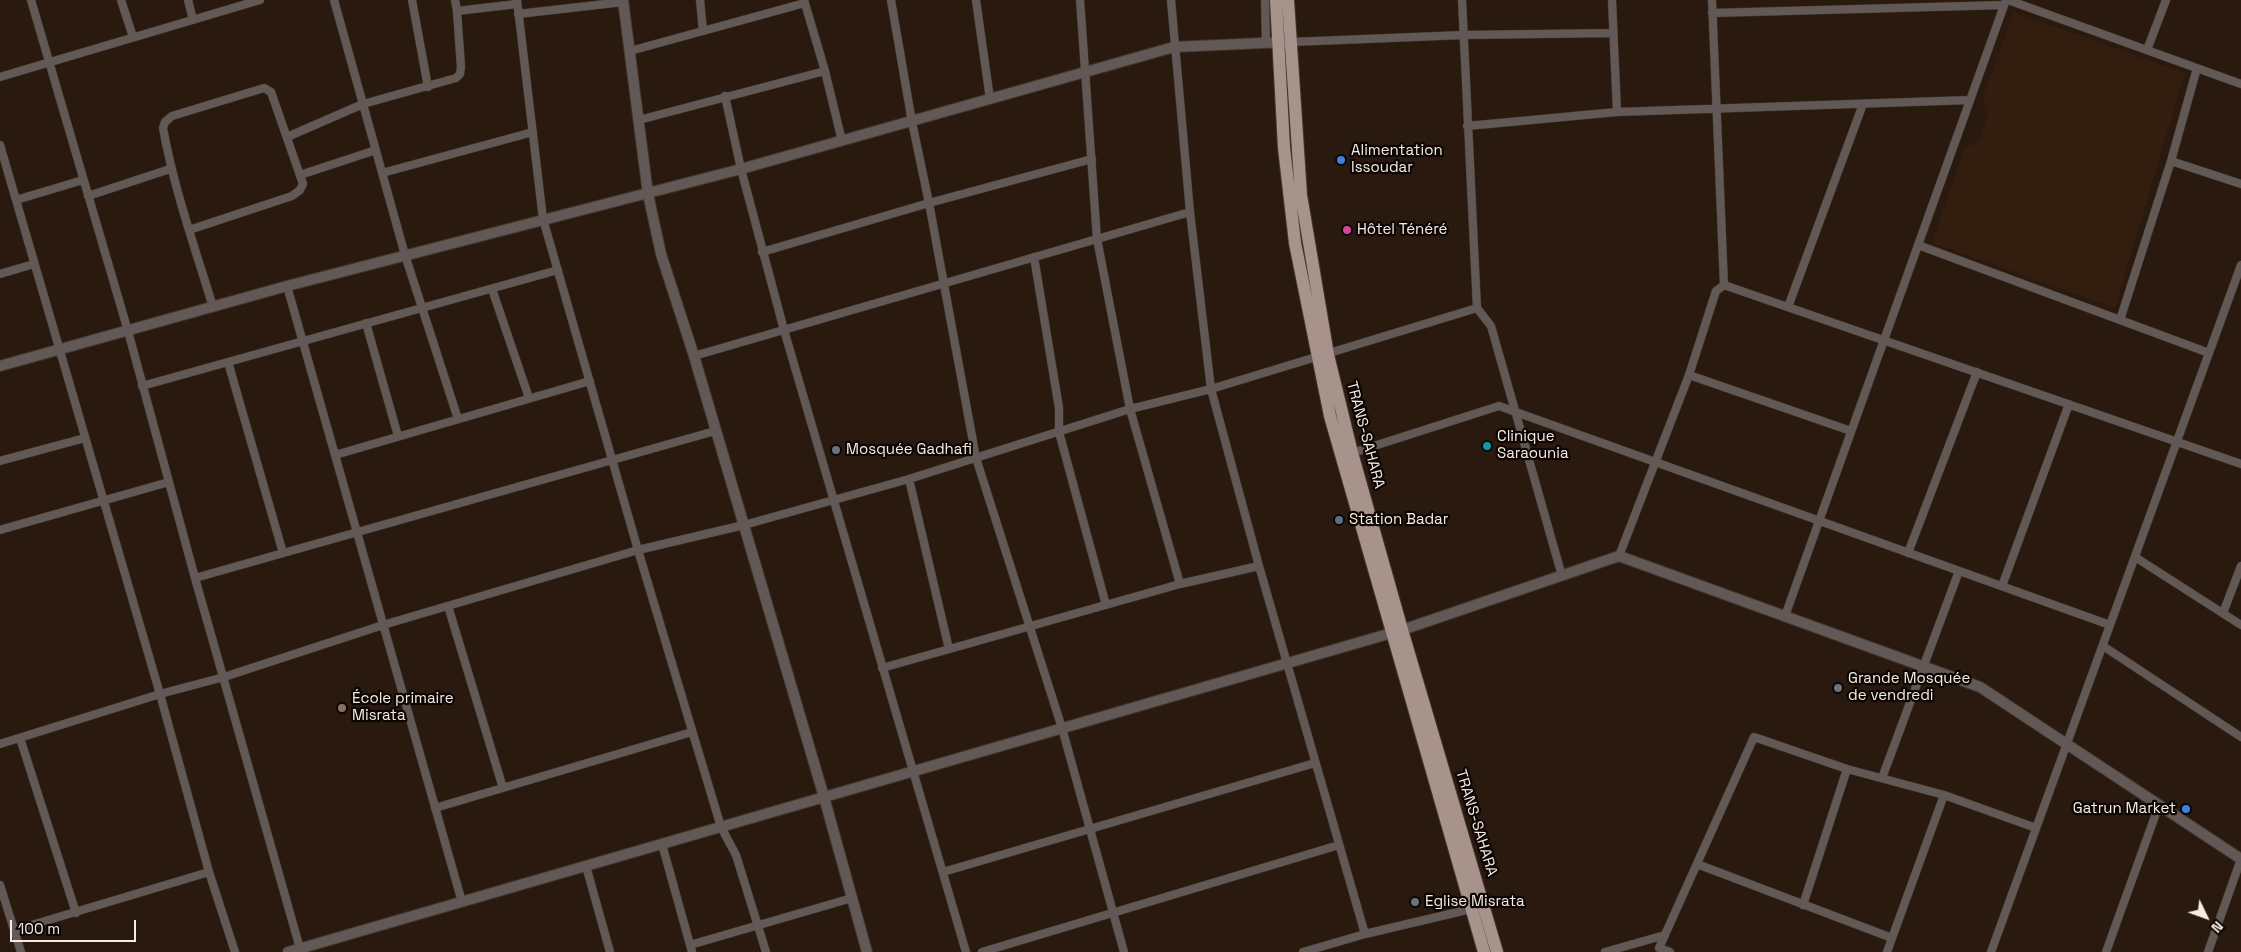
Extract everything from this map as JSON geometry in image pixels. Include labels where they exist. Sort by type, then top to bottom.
[{"type":"main road","name":"TRANS-SAHARA","points":[[1276,0],[1272,42],[1295,243],[1323,356],[1352,453],[1354,479]]},
{"type":"main road","name":"TRANS-SAHARA","points":[[1288,0],[1301,195],[1330,416],[1354,479],[1464,860],[1497,952]]},
{"type":"main road","name":"TRANS-SAHARA","points":[[1464,860],[1471,908],[1484,952]]},
{"type":"street","points":[[31,0],[128,331],[195,578],[300,950]]},
{"type":"street","points":[[121,0],[133,38]]},
{"type":"street","points":[[188,0],[193,20]]},
{"type":"street","points":[[0,77],[257,0]]},
{"type":"street","points":[[334,0],[405,255],[458,419]]},
{"type":"street","points":[[412,0],[428,87]]},
{"type":"street","points":[[287,137],[363,104],[456,78],[460,74],[462,67],[455,0]]},
{"type":"street","points":[[700,0],[703,31]]},
{"type":"street","points":[[891,0],[912,122],[929,203],[976,458],[1062,728],[1124,952]]},
{"type":"street","points":[[976,0],[990,99]]},
{"type":"street","points":[[1080,0],[1098,239],[1130,409],[1180,584]]},
{"type":"street","points":[[1171,0],[1190,212],[1211,389],[1258,566],[1365,934]]},
{"type":"street","points":[[1265,0],[1272,42]]},
{"type":"street","points":[[1462,0],[1476,308],[1491,326],[1562,576]]},
{"type":"street","points":[[1612,0],[1617,112]]},
{"type":"street","points":[[1712,0],[1724,285]]},
{"type":"street","points":[[1817,0],[1817,10]]},
{"type":"street","points":[[2148,50],[2166,0]]},
{"type":"street","points":[[518,14],[623,1],[648,194],[661,254],[694,356],[744,525],[824,797],[867,952]]},
{"type":"street","points":[[457,11],[517,2],[543,219],[692,732],[721,827],[736,855],[766,952]]},
{"type":"street","points":[[630,51],[804,2],[825,71],[842,141]]},
{"type":"street","points":[[1712,13],[1817,10],[1910,4],[2006,2],[2241,84]]},
{"type":"street","points":[[1785,616],[2006,2]]},
{"type":"street","points":[[0,366],[286,286],[741,169],[1174,47],[1464,35],[1613,33]]},
{"type":"street","points":[[2120,320],[2171,161],[2197,68]]},
{"type":"street","points":[[639,120],[825,71]]},
{"type":"street","points":[[189,230],[292,196],[300,190],[303,184],[274,99],[271,92],[264,88],[172,116],[165,122],[163,128],[170,169],[189,230],[213,307]]},
{"type":"street","points":[[725,96],[762,252],[966,952]]},
{"type":"street","points":[[1467,126],[1617,112],[1970,100]]},
{"type":"street","points":[[1788,307],[1863,104]]},
{"type":"street","points":[[382,173],[533,132]]},
{"type":"street","points":[[0,145],[2,163],[16,200],[160,694],[209,872],[235,952]]},
{"type":"street","points":[[300,175],[376,150]]},
{"type":"street","points":[[762,252],[929,203],[1092,159]]},
{"type":"street","points":[[2171,161],[2241,184]]},
{"type":"street","points":[[88,196],[170,169]]},
{"type":"street","points":[[16,200],[83,180]]},
{"type":"street","points":[[694,356],[1190,212]]},
{"type":"street","points":[[1918,245],[2209,353]]},
{"type":"street","points":[[1034,257],[1059,408],[1059,432],[1106,605]]},
{"type":"street","points":[[0,274],[34,264]]},
{"type":"street","points":[[1991,952],[2209,353],[2238,283],[2241,265]]},
{"type":"street","points":[[142,386],[558,270]]},
{"type":"street","points":[[1724,285],[2241,464]]},
{"type":"street","points":[[1619,556],[1688,376],[1716,291],[1724,285]]},
{"type":"street","points":[[286,286],[462,902]]},
{"type":"street","points":[[492,289],[529,398]]},
{"type":"street","points":[[0,744],[160,694],[224,677],[383,625],[638,550],[744,525],[909,479],[1130,409],[1211,389],[1476,308]]},
{"type":"street","points":[[366,324],[398,436]]},
{"type":"street","points":[[228,362],[283,553]]},
{"type":"street","points":[[1908,553],[1977,372]]},
{"type":"street","points":[[1688,376],[1851,431]]},
{"type":"street","points":[[335,455],[590,381]]},
{"type":"street","points":[[2002,586],[2069,404]]},
{"type":"street","points":[[1352,453],[1498,406],[2110,625]]},
{"type":"street","points":[[195,578],[715,431]]},
{"type":"street","points":[[0,461],[85,438]]},
{"type":"street","points":[[909,479],[949,649]]},
{"type":"street","points":[[0,530],[169,482]]},
{"type":"street","points":[[288,952],[1397,631],[1619,556],[1980,687],[2241,859],[2208,952]]},
{"type":"street","points":[[2135,558],[2241,625]]},
{"type":"street","points":[[882,668],[1180,584],[1258,566]]},
{"type":"street","points":[[2223,613],[2241,566]]},
{"type":"street","points":[[1882,778],[1959,571]]},
{"type":"street","points":[[448,606],[502,788]]},
{"type":"street","points":[[2103,646],[2241,737]]},
{"type":"street","points":[[435,808],[692,732]]},
{"type":"street","points":[[1670,952],[1659,948],[1754,737],[1847,770],[1944,795],[2036,828]]},
{"type":"street","points":[[20,738],[76,913]]},
{"type":"street","points":[[943,872],[1316,763]]},
{"type":"street","points":[[1803,905],[1847,770]]},
{"type":"street","points":[[1887,952],[1944,795]]},
{"type":"street","points":[[2106,952],[2159,805]]},
{"type":"street","points":[[662,844],[691,948],[758,925],[852,898]]},
{"type":"street","points":[[982,952],[1339,845]]},
{"type":"street","points":[[1697,864],[1892,938]]},
{"type":"street","points":[[586,866],[610,952]]},
{"type":"street","points":[[15,930],[209,872]]},
{"type":"street","points":[[0,885],[22,952]]},
{"type":"street","points":[[1303,952],[1365,934],[1471,908]]},
{"type":"street","points":[[1605,952],[1665,935]]},
{"type":"shaded area","points":[[2014,12],[2185,73],[2115,308],[1932,243],[1964,148],[1978,142],[1989,112],[1982,99]]},
{"type":"place","name":"Alimentation Issoudar","points":[[1341,160]]},
{"type":"place","name":"Hôtel Ténéré","points":[[1347,230]]},
{"type":"place","name":"Clinique Saraounia","points":[[1487,446]]},
{"type":"place","name":"Mosquée Gadhafi","points":[[836,450]]},
{"type":"place","name":"Station Badar","points":[[1339,520]]},
{"type":"place","name":"Grande Mosquée de vendredi","points":[[1838,688]]},
{"type":"place","name":"École primaire Misrata","points":[[342,708]]},
{"type":"place","name":"Gatrun Market","points":[[2186,809]]},
{"type":"place","name":"Eglise Misrata","points":[[1415,902]]}]
